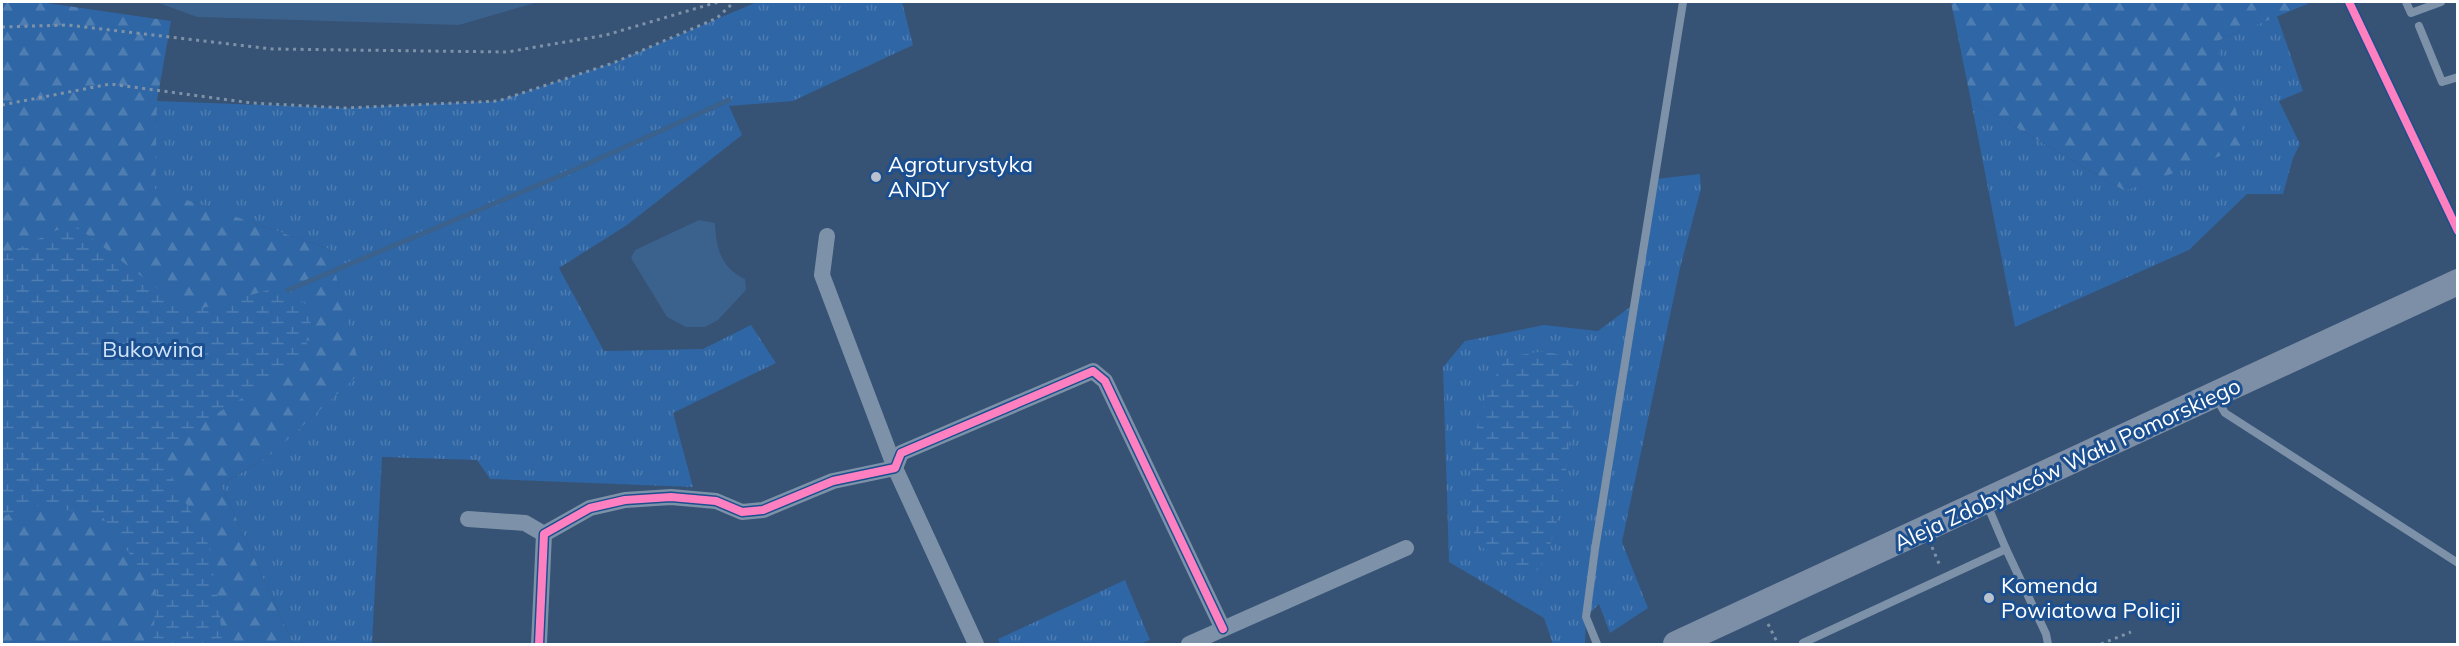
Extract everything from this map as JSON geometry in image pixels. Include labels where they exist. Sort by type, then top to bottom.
[{"type":"main road","name":"Aleja Zdobywców Wału Pomorskiego","points":[[1676,645],[2457,282]]},
{"type":"street","points":[[827,237],[822,275],[895,468],[976,645]]},
{"type":"street","points":[[895,468],[901,453],[1093,371],[1106,381],[1223,629]]},
{"type":"street","points":[[544,534],[590,508],[625,500],[670,497],[716,501],[742,512],[763,510],[784,499],[833,481],[895,468]]},
{"type":"street","points":[[468,519],[525,523],[544,534]]},
{"type":"street","points":[[539,645],[544,534]]},
{"type":"street","points":[[1189,645],[1406,548]]},
{"type":"lane","points":[[1597,645],[1586,617],[1595,549],[1683,2]]},
{"type":"lane","points":[[2406,2],[2411,13],[2441,2]]},
{"type":"lane","points":[[2419,26],[2442,82],[2457,77]]},
{"type":"lane","points":[[2215,395],[2225,413],[2457,563]]},
{"type":"lane","points":[[1986,502],[2046,634],[2048,645]]},
{"type":"lane","points":[[1803,643],[2006,549]]},
{"type":"path","points":[[2,27],[68,25],[272,50],[507,52],[606,34],[718,2]]},
{"type":"path","points":[[2,105],[110,84],[252,103],[345,108],[498,101],[624,59],[717,18],[734,2]]},
{"type":"path","points":[[1766,619],[1778,645]]},
{"type":"path","points":[[2101,645],[2130,632]]},
{"type":"green space","name":"Bukowina","points":[[40,2],[171,21],[157,101],[155,189],[329,249],[361,372],[273,453],[221,485],[293,644],[2,644],[2,3]]},
{"type":"green space","points":[[757,2],[902,2],[913,45],[793,101],[729,106],[742,135],[627,225],[559,268],[604,351],[703,349],[751,325],[776,363],[673,413],[693,487],[490,479],[477,460],[382,457],[372,644],[293,644],[221,485],[273,453],[360,372],[329,249],[154,189],[157,101],[345,108],[498,101],[613,63]]},
{"type":"green space","points":[[1951,2],[2312,2],[2215,42],[2247,146],[2125,191],[1971,101]]},
{"type":"green space","points":[[2277,16],[2303,91],[2279,101],[2300,144],[2293,158],[2283,194],[2247,194],[2189,250],[2015,327],[1971,101],[2125,191],[2215,42]]},
{"type":"green space","points":[[1700,174],[1701,189],[1680,268],[1622,542],[1648,608],[1610,633],[1599,604],[1586,617],[1585,643],[1553,644],[1544,618],[1449,562],[1443,367],[1465,341],[1544,325],[1598,331],[1634,304],[1655,179]]},
{"type":"green space","points":[[72,223],[188,312],[283,286],[313,310],[303,362],[209,418],[163,460],[209,546],[220,614],[222,644],[153,644],[156,590],[101,515],[30,505],[2,517],[2,256]]},
{"type":"green space","points":[[1545,351],[1563,356],[1573,365],[1576,382],[1559,511],[1545,558],[1535,573],[1503,560],[1475,542],[1470,489],[1471,465],[1476,433],[1485,401],[1506,357]]},
{"type":"green space","points":[[1125,580],[1150,640],[1140,644],[1000,644],[998,639]]},
{"type":"shaded area","points":[[156,2],[538,2],[459,25],[197,17]]},
{"type":"shaded area","points":[[699,220],[715,223],[721,256],[730,269],[745,279],[746,290],[718,320],[705,327],[686,327],[667,317],[631,258],[635,250]]},
{"type":"waterway","points":[[288,290],[574,170],[729,100]]},
{"type":"cycle path","points":[[2349,2],[2458,231]]},
{"type":"cycle path","points":[[539,644],[544,534],[590,508],[625,500],[671,497],[716,501],[742,512],[763,510],[833,481],[895,468],[901,453],[1093,371],[1105,381],[1223,629]]},
{"type":"place","name":"Agroturystyka ANDY","points":[[876,177]]},
{"type":"place","name":"Komenda Powiatowa Policji","points":[[1989,598]]}]
